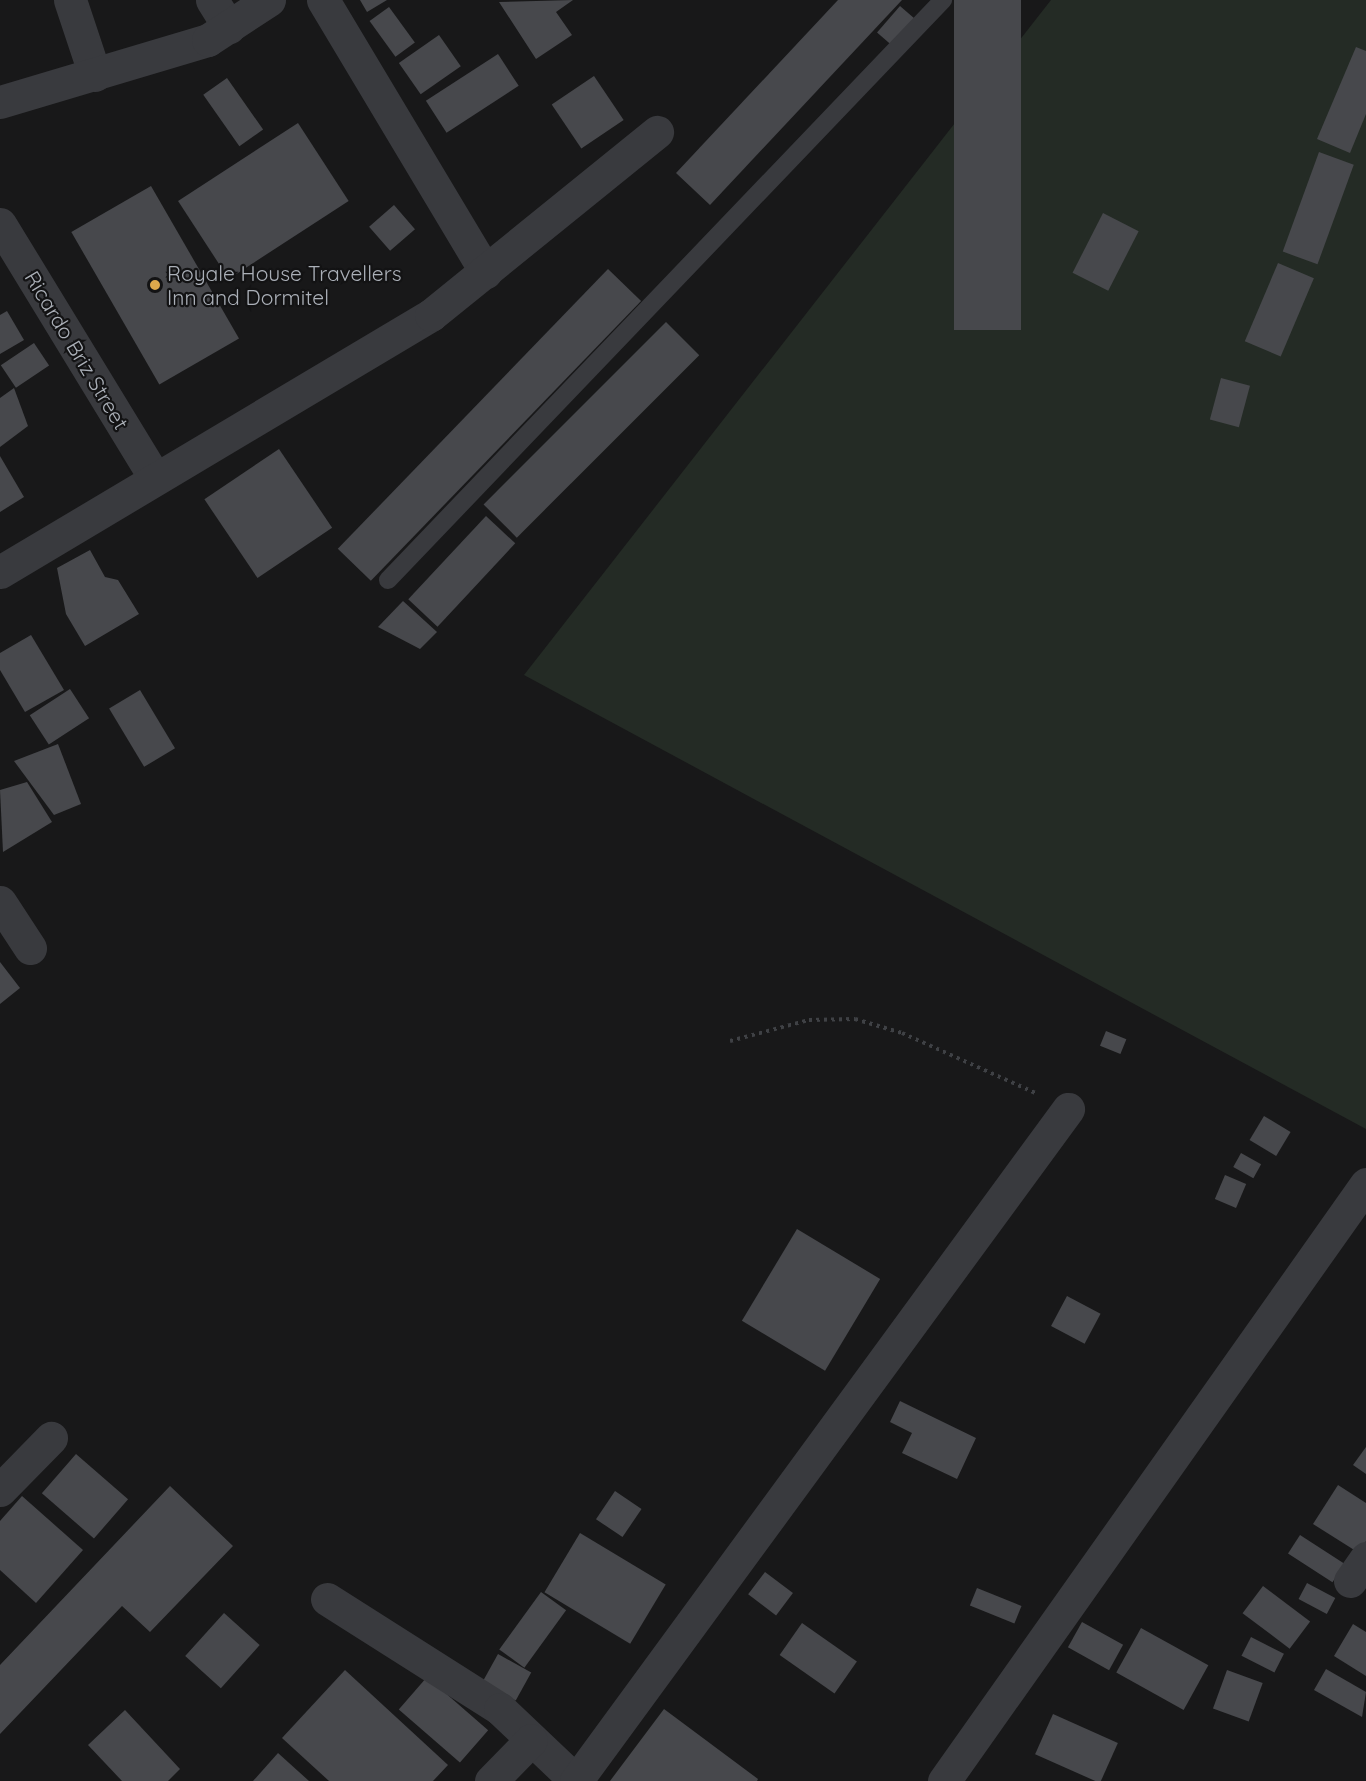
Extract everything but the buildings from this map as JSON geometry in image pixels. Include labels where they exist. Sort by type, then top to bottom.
[{"type":"street","points":[[70,0],[95,75]]},
{"type":"street","points":[[212,0],[229,27]]},
{"type":"street","points":[[0,102],[208,40],[269,0]]},
{"type":"street","points":[[323,0],[486,272]]},
{"type":"street","points":[[0,572],[154,476],[431,315],[657,132]]},
{"type":"street","name":"Ricardo Briz Street","points":[[0,224],[154,476]]},
{"type":"street","points":[[0,902],[30,948]]},
{"type":"street","points":[[327,1599],[500,1709],[576,1781],[1068,1109]]},
{"type":"street","points":[[944,1781],[1366,1184]]},
{"type":"street","points":[[0,1490],[51,1438]]},
{"type":"street","points":[[491,1781],[531,1740]]},
{"type":"lane","points":[[388,580],[943,0]]},
{"type":"path","points":[[730,1041],[808,1020],[855,1019],[921,1041],[1068,1109]]},
{"type":"shaded area","points":[[1051,0],[1366,0],[1366,1129],[524,675]]},
{"type":"place","name":"Royale House Travellers Inn and Dormitel","points":[[155,285]]}]
